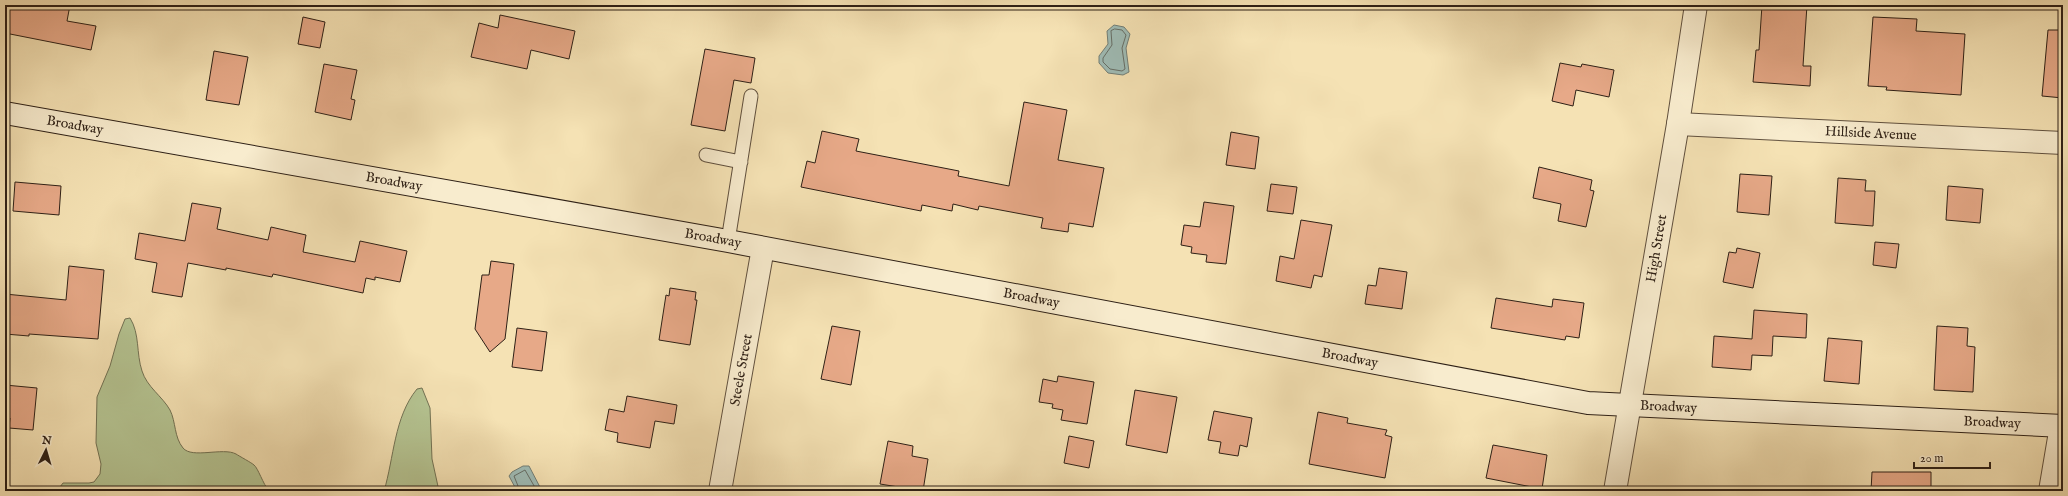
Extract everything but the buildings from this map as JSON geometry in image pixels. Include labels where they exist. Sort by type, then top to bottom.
[{"type":"main road","name":"High Street","points":[[1615,491],[1678,124],[1696,5]]},
{"type":"main road","name":"Broadway","points":[[5,113],[728,241],[1588,403],[2062,426]]},
{"type":"main road","name":"Hillside Avenue","points":[[1678,124],[2063,143]]},
{"type":"main road","name":"Steele Street","points":[[720,491],[763,248]]},
{"type":"main road","points":[[2050,491],[2062,426]]},
{"type":"lane","points":[[728,241],[751,96]]},
{"type":"lane","points":[[706,155],[741,162]]},
{"type":"green space","points":[[130,318],[137,337],[140,364],[144,377],[170,410],[178,439],[183,448],[193,453],[230,452],[236,454],[256,467],[269,491],[60,491],[60,487],[63,483],[94,482],[100,474],[101,464],[96,443],[97,397],[110,366],[125,319]]},
{"type":"green space","points":[[422,388],[430,408],[432,459],[439,491],[384,491],[399,425],[409,400],[417,389]]},
{"type":"water","points":[[1114,25],[1124,27],[1130,34],[1126,48],[1129,72],[1123,75],[1108,73],[1099,63],[1099,56],[1108,44],[1107,31]]},
{"type":"water","points":[[523,466],[529,466],[542,491],[517,491],[509,476],[512,472]]}]
